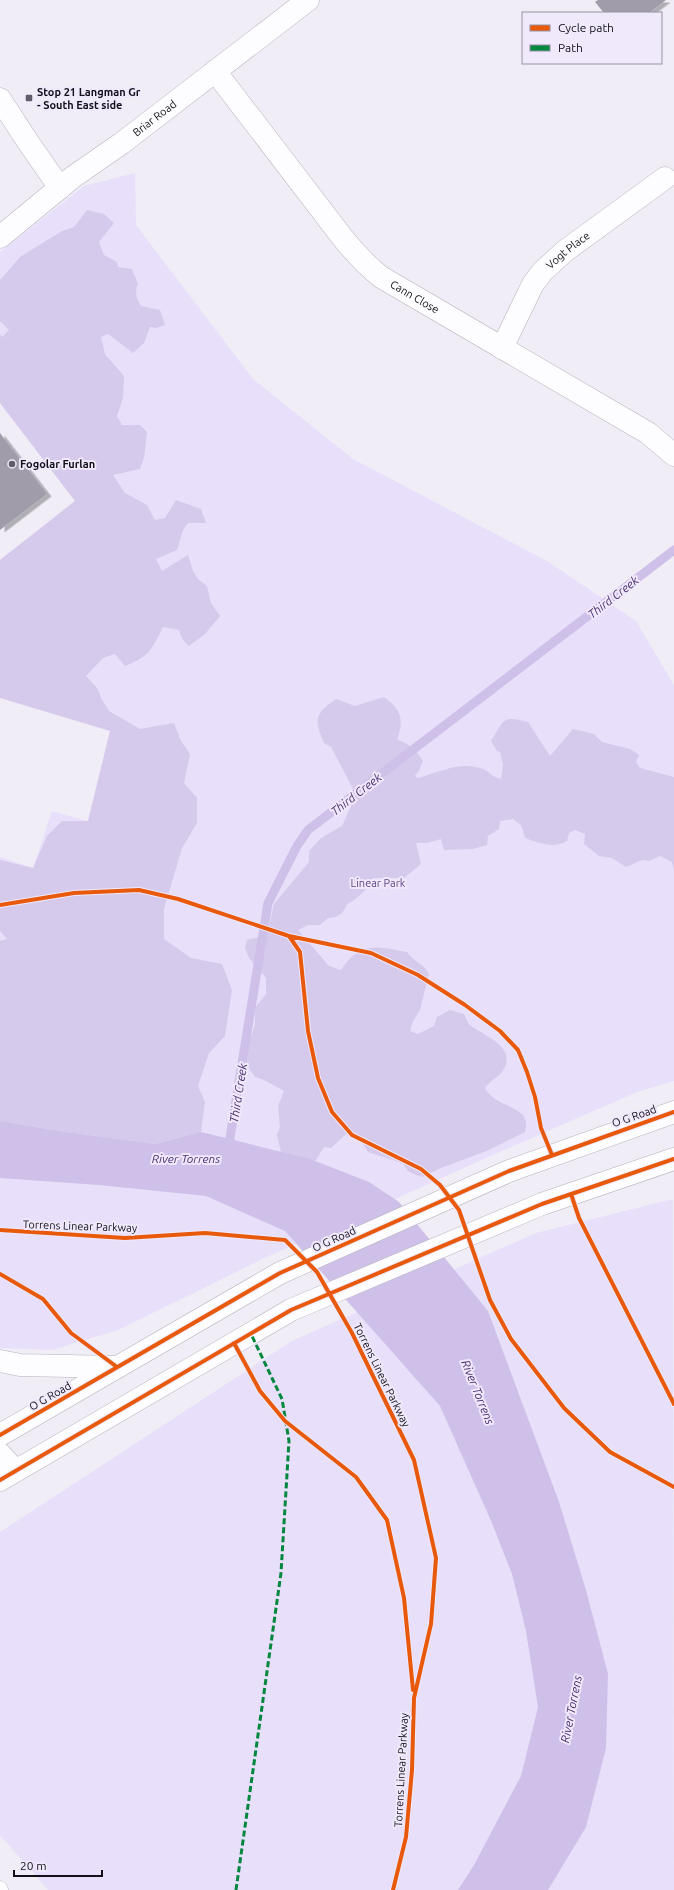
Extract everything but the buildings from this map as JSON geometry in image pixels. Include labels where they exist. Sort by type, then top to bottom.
[{"type":"main road","name":"Briar Road","points":[[0,237],[60,188],[308,0]]},
{"type":"main road","name":"Cann Close","points":[[215,71],[358,257],[381,277],[648,433],[674,454]]},
{"type":"main road","points":[[0,99],[60,188]]},
{"type":"main road","name":"Vogt Place","points":[[502,348],[533,284],[543,272],[565,251],[664,178]]},
{"type":"main road","name":"O G Road","points":[[0,1435],[280,1273],[509,1171],[674,1112]]},
{"type":"main road","points":[[0,1454],[8,1476],[291,1310],[527,1210],[674,1159]]},
{"type":"main road","points":[[0,1361],[20,1365],[117,1367]]},
{"type":"green space","name":"Linear Park","points":[[135,173],[136,225],[253,379],[353,459],[547,561],[636,621],[674,685],[674,1081],[637,1092],[486,1158],[269,1256],[118,1330],[52,1350],[0,1348],[0,857],[33,868],[52,811],[88,821],[110,731],[0,560],[75,501],[0,403],[0,252],[84,186]]},
{"type":"green space","points":[[673,1199],[674,1890],[48,1890],[0,1835],[0,1532],[292,1341],[536,1233]]},
{"type":"shaded area","points":[[87,210],[104,214],[114,223],[99,242],[104,255],[117,262],[118,267],[132,269],[138,284],[136,292],[141,306],[160,310],[165,325],[156,328],[150,327],[144,343],[133,353],[108,334],[101,337],[105,354],[124,376],[123,398],[117,416],[122,425],[140,425],[147,432],[144,458],[140,469],[113,475],[125,493],[147,505],[155,520],[165,518],[176,500],[201,509],[206,523],[188,523],[183,530],[177,550],[156,559],[162,571],[188,555],[193,571],[198,579],[207,586],[211,603],[220,616],[205,634],[189,646],[182,639],[179,630],[163,627],[156,642],[145,656],[125,666],[115,654],[103,658],[86,676],[98,689],[101,698],[109,711],[140,729],[174,723],[181,741],[190,754],[184,783],[197,798],[197,823],[182,848],[164,909],[164,939],[191,958],[222,964],[232,990],[225,1036],[209,1053],[198,1086],[205,1102],[201,1132],[155,1144],[59,1131],[0,1121],[0,941],[7,939],[0,931],[0,860],[33,868],[47,836],[62,821],[88,821],[110,731],[0,698],[0,560],[75,501],[0,403],[0,334],[2,337],[9,330],[0,321],[0,280],[20,257],[62,231],[74,227]]},
{"type":"shaded area","points":[[384,697],[395,706],[400,716],[401,721],[397,740],[412,748],[423,761],[419,771],[415,775],[417,778],[449,768],[466,766],[483,769],[488,771],[494,777],[501,779],[503,765],[500,752],[497,751],[491,741],[502,724],[508,719],[528,722],[550,756],[573,729],[594,734],[602,742],[630,749],[639,755],[636,762],[640,768],[674,777],[674,872],[672,862],[660,856],[649,861],[642,860],[626,867],[612,858],[599,856],[584,844],[585,834],[575,830],[569,833],[567,841],[557,845],[552,845],[525,838],[521,825],[513,819],[500,821],[499,829],[488,836],[487,845],[473,849],[444,850],[441,839],[427,843],[416,843],[421,864],[404,878],[373,878],[362,893],[347,904],[340,914],[335,917],[328,918],[320,925],[308,925],[298,930],[329,966],[341,970],[355,954],[362,950],[378,947],[407,952],[429,974],[420,1010],[413,1021],[410,1031],[418,1034],[434,1026],[437,1017],[450,1010],[464,1014],[470,1025],[497,1042],[506,1054],[507,1061],[504,1069],[485,1088],[490,1095],[524,1116],[526,1123],[525,1132],[489,1150],[441,1168],[423,1177],[408,1171],[403,1164],[368,1152],[363,1144],[346,1134],[331,1148],[324,1147],[314,1163],[282,1157],[277,1135],[280,1127],[278,1106],[284,1091],[264,1080],[255,1077],[247,1065],[248,1047],[255,1024],[255,1008],[266,994],[266,978],[249,958],[245,948],[247,940],[267,935],[274,904],[309,862],[309,851],[321,838],[342,826],[351,806],[353,789],[331,747],[324,743],[319,729],[318,718],[323,709],[336,699],[355,706]]},
{"type":"water","name":"River Torrens","points":[[0,1121],[59,1131],[155,1144],[201,1132],[310,1159],[369,1182],[399,1202],[488,1311],[559,1502],[586,1590],[608,1674],[606,1748],[586,1827],[548,1890],[458,1890],[474,1865],[521,1776],[538,1707],[526,1631],[512,1574],[492,1523],[440,1406],[285,1231],[206,1196],[99,1185],[0,1178]]},
{"type":"waterway","name":"Third Creek","points":[[228,1150],[268,903],[297,846],[308,830],[674,550]]},
{"type":"marked path","points":[[236,1890],[281,1573],[289,1441],[282,1399],[251,1334]]},
{"type":"cycle path","points":[[0,905],[74,893],[139,890],[178,899],[289,936],[371,953],[418,975],[465,1005],[500,1031],[518,1050],[535,1097],[541,1128],[552,1155]]},
{"type":"cycle path","points":[[289,936],[300,952],[308,1031],[318,1078],[332,1112],[352,1135],[421,1169],[440,1185],[459,1210],[490,1300],[511,1339],[564,1408],[610,1452],[674,1487]]},
{"type":"cycle path","points":[[0,1435],[280,1273],[509,1171],[674,1112]]},
{"type":"cycle path","points":[[0,1480],[291,1310],[542,1204],[674,1159]]},
{"type":"cycle path","points":[[571,1194],[579,1218],[674,1404]]},
{"type":"cycle path","name":"Torrens Linear Parkway","points":[[0,1230],[125,1238],[205,1233],[285,1240],[317,1272],[352,1333],[414,1460],[436,1558],[431,1624],[414,1698],[412,1770],[406,1837],[393,1890]]},
{"type":"cycle path","points":[[0,1274],[43,1299],[71,1333],[117,1367]]},
{"type":"cycle path","points":[[234,1343],[260,1391],[285,1421],[356,1477],[387,1520],[404,1598],[413,1690]]},
{"type":"place","name":"Stop 21 Langman Gr - South East side","points":[[29,98]]},
{"type":"place","name":"Fogolar Furlan","points":[[12,464]]}]
